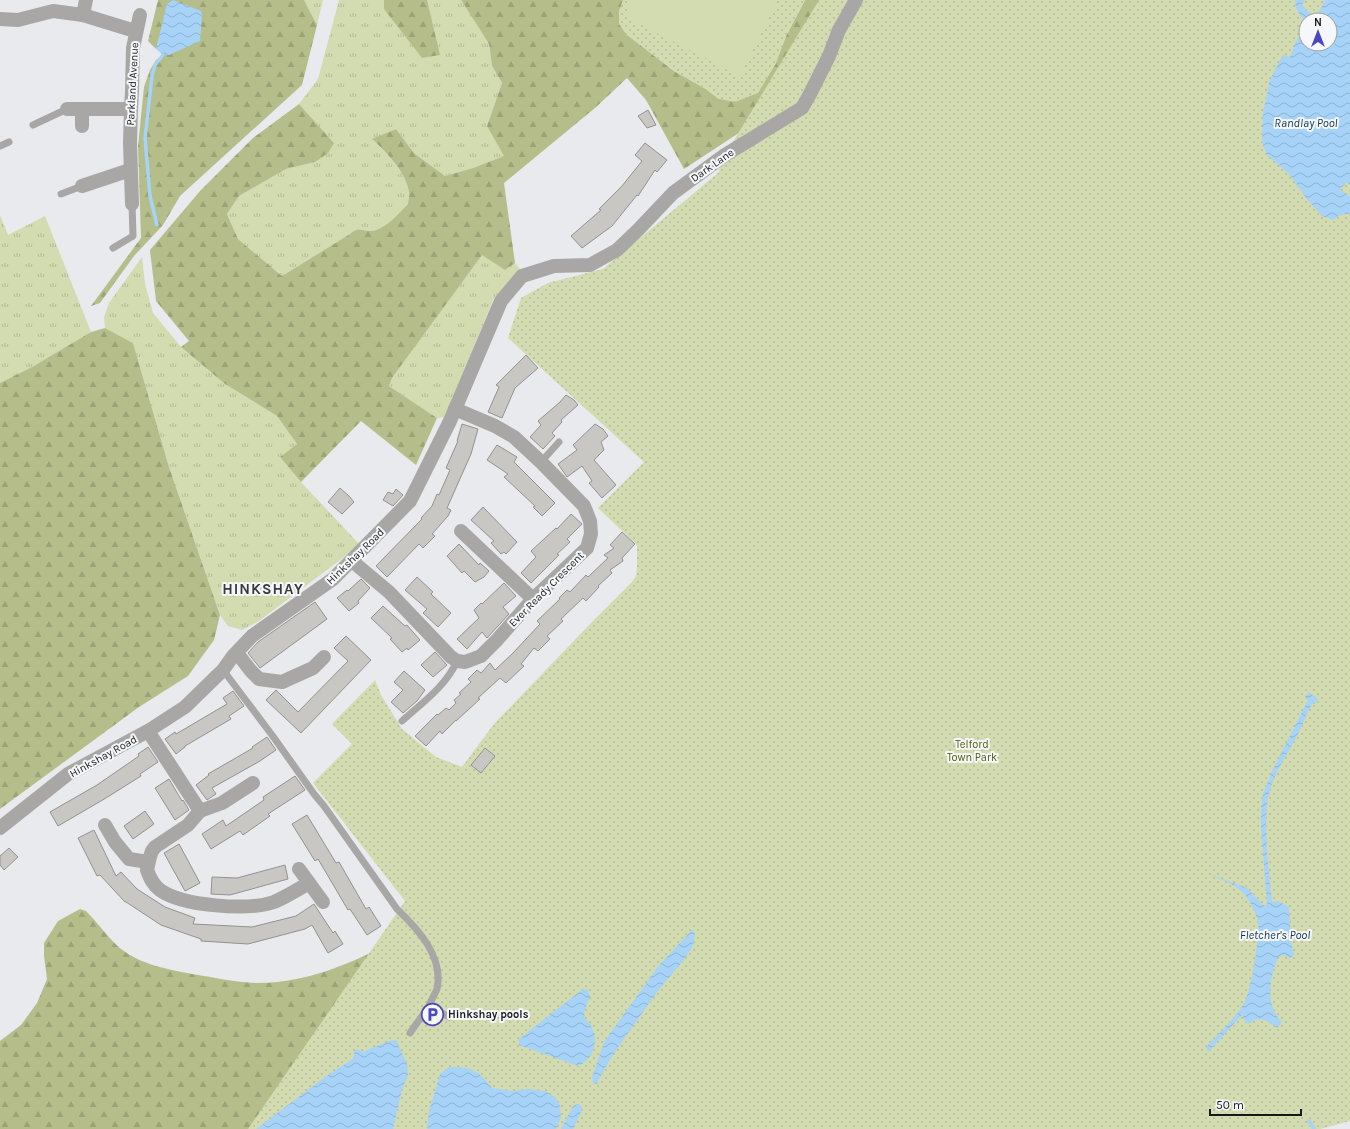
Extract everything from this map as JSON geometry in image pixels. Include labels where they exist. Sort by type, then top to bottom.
[{"type":"street","points":[[83,15],[86,0]]},
{"type":"street","name":"Dark Lane","points":[[522,276],[554,266],[590,265],[617,250],[673,193],[725,155],[802,108],[829,56],[839,30],[856,0]]},
{"type":"street","name":"Parkland Avenue","points":[[0,19],[18,20],[53,11],[83,15],[135,32],[130,109],[130,170],[132,204]]},
{"type":"street","points":[[135,32],[140,16]]},
{"type":"street","points":[[67,109],[130,109]]},
{"type":"street","points":[[82,109],[82,126]]},
{"type":"street","points":[[82,186],[130,170]]},
{"type":"street","name":"Hinkshay Road","points":[[0,828],[68,774],[148,731],[184,707],[223,670],[252,636],[333,579],[410,501],[455,409],[501,302],[522,276]]},
{"type":"street","name":"Ever Ready Crescent","points":[[455,409],[495,426],[514,437],[584,506],[590,521],[590,534],[587,548],[533,599],[481,656],[465,662],[457,661]]},
{"type":"street","points":[[461,532],[533,599]]},
{"type":"street","points":[[352,561],[389,592],[451,657],[457,661]]},
{"type":"street","points":[[237,653],[250,671],[259,679],[282,682],[313,668],[324,657]]},
{"type":"street","points":[[148,731],[200,811]]},
{"type":"street","points":[[253,783],[222,803],[200,811],[188,825],[155,847],[148,862],[147,870],[150,878],[160,891],[172,897],[194,902],[225,906],[255,906],[273,902],[289,895],[309,883]]},
{"type":"street","points":[[105,825],[115,842],[128,859],[148,862]]},
{"type":"street","points":[[299,869],[323,902]]},
{"type":"lane","points":[[33,125],[67,109]]},
{"type":"lane","points":[[0,146],[9,142]]},
{"type":"lane","points":[[61,194],[82,186]]},
{"type":"lane","points":[[113,248],[134,236],[132,204]]},
{"type":"lane","points":[[541,462],[559,442]]},
{"type":"lane","points":[[402,721],[441,686],[452,673],[457,661]]},
{"type":"lane","points":[[223,670],[324,806],[397,909],[412,923],[429,947],[438,967],[437,989],[429,1006],[410,1032]]},
{"type":"lane","points":[[429,1006],[449,1017]]},
{"type":"green space","points":[[158,0],[304,0],[317,25],[302,85],[180,196],[163,225],[134,256],[100,303],[91,306],[141,238],[138,146],[144,87],[150,70],[156,60],[163,55],[170,55],[160,35],[156,49],[148,41]]},
{"type":"green space","points":[[304,0],[323,0],[317,25]]},
{"type":"green space","points":[[339,0],[461,0],[489,44],[492,66],[502,83],[487,126],[505,156],[473,168],[445,176],[414,153],[396,129],[373,140],[395,163],[404,177],[409,193],[408,204],[385,226],[372,231],[359,229],[353,231],[282,276],[238,239],[227,214],[239,196],[286,169],[315,162],[334,143],[299,104],[318,79]]},
{"type":"green space","points":[[384,0],[427,0],[440,55],[422,58],[384,9]]},
{"type":"green space","points":[[461,0],[624,0],[626,34],[674,71],[706,89],[719,99],[775,65],[786,36],[805,0],[836,0],[757,121],[684,169],[646,100],[627,78],[595,108],[504,183],[515,263],[505,270],[482,255],[392,378],[389,386],[437,418],[416,465],[361,421],[301,482],[280,457],[297,444],[277,416],[225,384],[181,347],[189,341],[156,301],[150,250],[200,191],[253,138],[299,104],[334,143],[328,153],[315,162],[286,169],[239,196],[227,214],[238,239],[282,276],[353,231],[359,229],[372,231],[385,226],[408,204],[409,193],[404,177],[395,163],[372,139],[396,129],[414,153],[445,176],[473,168],[504,156],[487,126],[502,83],[492,66],[489,44]]},
{"type":"green space","points":[[623,0],[805,0],[786,36],[775,65],[758,93],[735,102],[719,99],[706,89],[674,71],[626,34],[619,24],[619,11]]},
{"type":"green space","points":[[632,0],[778,0],[740,76],[624,16]]},
{"type":"green space","name":"Telford Town Park","points":[[819,0],[1350,0],[1350,1121],[1320,1129],[248,1129],[405,901],[313,783],[352,744],[332,724],[375,680],[381,695],[402,729],[436,757],[462,767],[494,724],[633,581],[636,576],[637,545],[598,508],[644,462],[508,338],[521,298],[548,283],[603,269],[718,173],[725,155]]},
{"type":"green space","points":[[0,215],[8,235],[45,216],[91,332],[32,367],[0,383]]},
{"type":"green space","points":[[482,254],[505,270],[515,263],[521,270],[494,298],[446,417],[437,418],[389,386],[392,378]]},
{"type":"green space","points":[[142,257],[145,284],[153,313],[181,347],[225,384],[277,416],[297,444],[280,457],[301,482],[360,545],[259,621],[242,630],[228,626],[220,615],[169,467],[133,343],[105,328],[104,317],[109,303]]},
{"type":"green space","points":[[105,328],[133,343],[169,467],[220,615],[214,640],[188,676],[139,707],[0,809],[0,383],[32,367],[91,332]]},
{"type":"green space","points":[[80,909],[86,911],[112,941],[121,949],[146,963],[192,974],[250,983],[277,982],[315,974],[352,961],[404,936],[256,1129],[0,1129],[0,1041],[21,1025],[37,1003],[47,979],[44,943],[58,921]]},
{"type":"water","points":[[173,0],[201,11],[200,41],[169,55],[163,55],[156,49],[167,4]]},
{"type":"water","name":"Randlay Pool","points":[[1295,0],[1305,0],[1302,5],[1308,12],[1298,12]]},
{"type":"water","name":"Randlay Pool","points":[[1325,0],[1350,0],[1350,185],[1347,182],[1340,189],[1350,197],[1350,212],[1348,214],[1340,215],[1333,220],[1322,216],[1306,198],[1289,174],[1267,155],[1262,143],[1263,111],[1269,82],[1284,55],[1290,57],[1298,38],[1298,52],[1338,52],[1338,12],[1319,12]]},
{"type":"water","name":"Fletcher's Pool","points":[[1309,692],[1318,699],[1314,704],[1312,703],[1298,734],[1273,781],[1268,798],[1267,810],[1267,850],[1272,902],[1278,901],[1289,907],[1291,942],[1294,955],[1290,958],[1283,955],[1278,957],[1271,982],[1270,991],[1273,1007],[1276,1015],[1282,1022],[1277,1028],[1261,1019],[1246,1023],[1242,1015],[1208,1052],[1206,1047],[1236,1015],[1247,997],[1258,938],[1258,922],[1248,900],[1240,890],[1207,873],[1247,888],[1263,905],[1267,905],[1261,827],[1263,794],[1272,771],[1308,700],[1305,697]]},
{"type":"water","points":[[692,930],[695,933],[693,946],[683,961],[657,992],[612,1056],[597,1084],[593,1083],[592,1077],[604,1042],[659,965]]},
{"type":"water","points":[[583,989],[588,990],[590,996],[584,1013],[585,1019],[592,1028],[595,1040],[593,1051],[585,1062],[578,1066],[519,1045],[519,1039]]},
{"type":"water","points":[[396,1040],[407,1064],[408,1075],[402,1090],[393,1129],[256,1129],[325,1077],[354,1058],[354,1051],[358,1049],[362,1052],[389,1041]]},
{"type":"water","points":[[449,1067],[469,1069],[479,1073],[492,1088],[513,1091],[526,1089],[545,1091],[556,1098],[560,1106],[561,1118],[556,1129],[427,1129],[429,1111],[440,1074]]},
{"type":"water","points":[[578,1104],[582,1106],[582,1110],[573,1129],[561,1129],[573,1106]]},
{"type":"building","points":[[648,110],[656,125],[647,128],[638,116]]},
{"type":"building","points":[[645,143],[667,160],[657,172],[655,170],[638,196],[637,195],[612,226],[582,248],[571,236],[601,210],[599,209],[622,186],[642,161],[635,155]]},
{"type":"building","points":[[526,355],[538,368],[515,388],[502,418],[488,412],[499,387],[496,385]]},
{"type":"building","points":[[566,395],[574,400],[578,405],[561,420],[562,422],[552,433],[555,436],[543,449],[530,437],[541,425],[538,421]]},
{"type":"building","points":[[462,424],[478,429],[471,454],[447,508],[451,510],[448,516],[432,534],[435,536],[423,548],[419,544],[387,577],[376,566],[422,519],[421,518],[432,506],[437,494],[439,495],[450,470],[446,468],[458,441]]},
{"type":"building","points":[[595,424],[603,429],[608,436],[601,442],[604,450],[594,460],[616,485],[602,498],[589,483],[592,481],[582,466],[567,477],[558,464],[577,450],[573,445]]},
{"type":"building","points":[[497,445],[517,457],[514,462],[555,503],[542,516],[533,507],[535,506],[504,477],[508,474],[487,460]]},
{"type":"building","points":[[340,488],[354,502],[342,514],[328,502]]},
{"type":"building","points":[[396,489],[403,495],[393,506],[383,500],[388,492],[393,494]]},
{"type":"building","points":[[483,507],[517,542],[506,554],[504,552],[501,554],[491,543],[494,541],[471,520]]},
{"type":"building","points":[[571,514],[582,524],[567,539],[570,542],[557,554],[559,555],[531,583],[521,573],[536,557],[531,551],[556,528],[557,529]]},
{"type":"building","points":[[622,532],[635,544],[622,558],[623,561],[610,570],[612,573],[598,586],[599,587],[586,601],[583,598],[561,619],[563,621],[547,636],[550,639],[538,651],[534,648],[521,664],[524,666],[506,683],[500,678],[478,698],[480,699],[442,734],[440,731],[426,746],[415,736],[437,714],[438,715],[446,708],[449,710],[456,703],[454,700],[471,682],[468,679],[477,670],[481,673],[490,663],[495,670],[513,653],[540,624],[537,621],[560,599],[559,598],[567,590],[570,592],[586,575],[588,577],[608,558],[604,555],[614,548],[610,545]]},
{"type":"building","points":[[459,544],[479,565],[480,563],[489,571],[484,577],[475,582],[464,571],[462,573],[447,556]]},
{"type":"building","points":[[417,577],[433,592],[431,594],[451,613],[438,627],[423,613],[427,609],[405,590]]},
{"type":"building","points":[[361,579],[370,588],[358,601],[359,603],[349,611],[337,598],[347,590],[348,591]]},
{"type":"building","points":[[504,583],[516,596],[503,607],[509,614],[487,638],[482,632],[467,649],[457,639],[479,618],[474,610]]},
{"type":"building","points":[[315,602],[327,619],[260,668],[248,653],[258,642]]},
{"type":"building","points":[[383,606],[405,626],[407,625],[420,640],[408,650],[407,648],[402,652],[390,639],[392,638],[371,618]]},
{"type":"building","points":[[346,636],[371,660],[301,733],[266,700],[276,690],[298,712],[348,661],[334,648]]},
{"type":"building","points":[[435,652],[447,665],[433,677],[421,665]]},
{"type":"building","points":[[404,671],[425,690],[417,701],[403,713],[391,702],[403,690],[394,682]]},
{"type":"building","points":[[233,691],[244,706],[229,716],[231,719],[185,746],[176,754],[165,739],[227,704],[223,698]]},
{"type":"building","points":[[267,737],[276,750],[260,761],[212,788],[216,794],[207,800],[196,785],[209,775],[208,774],[253,748],[252,747]]},
{"type":"building","points":[[148,747],[158,762],[140,774],[141,776],[58,826],[50,812],[97,785],[139,756],[138,754]]},
{"type":"building","points":[[485,748],[495,756],[481,773],[471,765]]},
{"type":"building","points":[[295,776],[305,790],[268,814],[270,816],[243,835],[240,831],[211,849],[202,834],[223,820],[226,826],[264,800],[263,797]]},
{"type":"building","points":[[169,779],[189,810],[175,820],[155,788]]},
{"type":"building","points":[[145,811],[154,824],[133,839],[124,826]]},
{"type":"building","points":[[307,815],[336,863],[339,862],[366,909],[369,907],[381,926],[367,935],[350,909],[348,910],[318,859],[315,861],[292,824]]},
{"type":"building","points":[[94,830],[116,876],[121,872],[137,889],[165,907],[195,918],[193,924],[252,927],[296,916],[314,904],[333,933],[335,931],[343,944],[328,953],[312,925],[305,929],[248,944],[201,941],[201,939],[161,925],[125,902],[100,875],[97,876],[78,838]]},
{"type":"building","points":[[179,844],[200,883],[185,891],[164,853]]},
{"type":"building","points":[[9,848],[18,857],[4,870],[0,865],[0,856]]},
{"type":"building","points":[[285,865],[288,879],[230,895],[211,894],[212,877],[237,878]]},
{"type":"waterway","points":[[157,225],[150,196],[145,138],[152,76],[155,65],[163,55]]},
{"type":"waterway","points":[[1309,1121],[1314,1129]]},
{"type":"place","name":"Hinkshay pools","points":[[432,1014]]},
{"type":"district","name":"HINKSHAY","points":[[263,589]]}]
